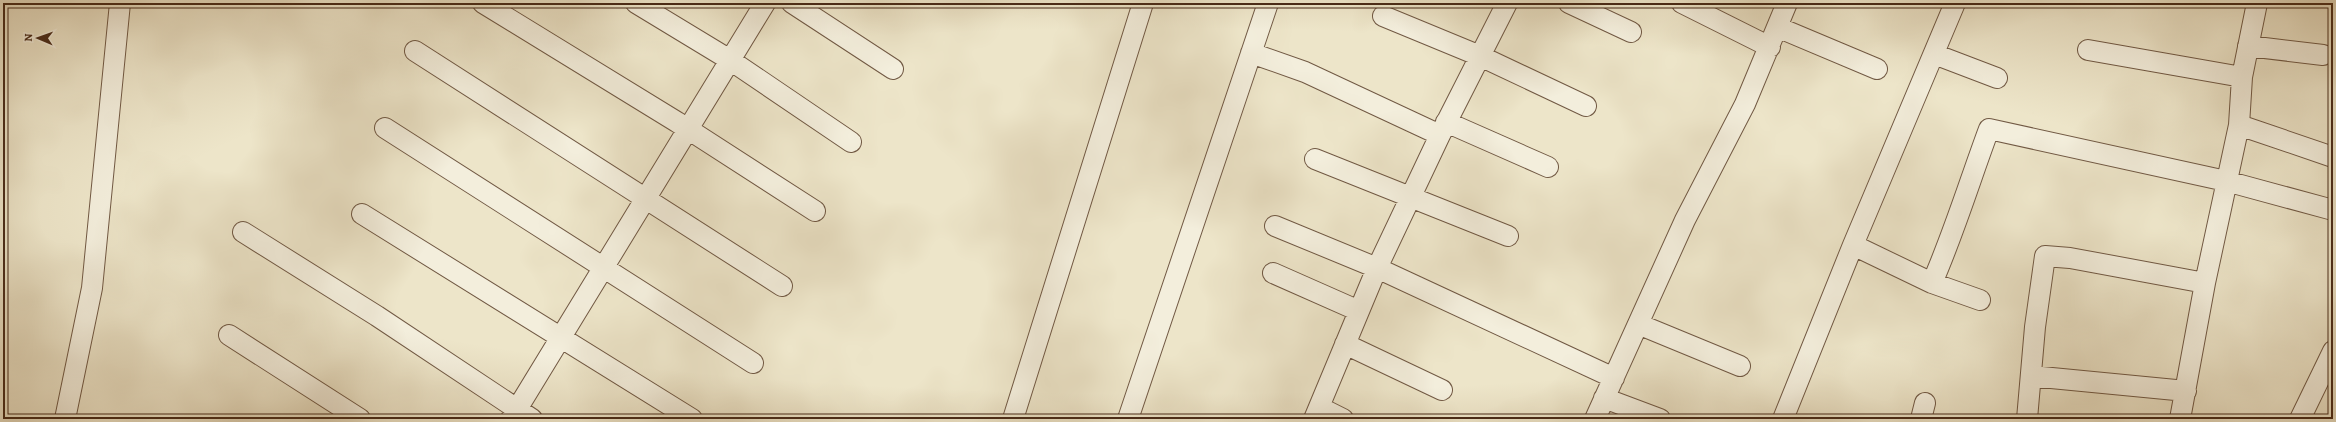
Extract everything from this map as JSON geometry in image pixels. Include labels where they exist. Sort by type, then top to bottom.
[{"type":"street","points":[[65,419],[92,288],[120,3]]},
{"type":"street","points":[[483,3],[682,125],[815,211]]},
{"type":"street","points":[[636,3],[724,57],[851,142]]},
{"type":"street","points":[[724,57],[749,3]]},
{"type":"street","points":[[243,232],[378,316],[512,414],[555,334],[682,125],[724,57],[765,3]]},
{"type":"street","points":[[792,3],[893,69]]},
{"type":"street","points":[[1013,419],[1144,3]]},
{"type":"street","points":[[1128,419],[1268,3]]},
{"type":"street","points":[[1343,419],[1316,413],[1377,268],[1443,128],[1507,3]]},
{"type":"street","points":[[1569,3],[1631,32]]},
{"type":"street","points":[[1682,3],[1770,46]]},
{"type":"street","points":[[1594,419],[1685,220],[1745,104],[1787,3]]},
{"type":"street","points":[[1783,419],[1854,245],[1956,3]]},
{"type":"street","points":[[2180,419],[2205,283],[2239,125],[2242,77],[2256,3]]},
{"type":"street","points":[[1383,16],[1480,56],[1586,106]]},
{"type":"street","points":[[1777,27],[1877,69]]},
{"type":"street","points":[[2248,46],[2323,55]]},
{"type":"street","points":[[2088,50],[2242,77]]},
{"type":"street","points":[[415,51],[782,286]]},
{"type":"street","points":[[1251,54],[1305,72],[1443,128],[1548,168]]},
{"type":"street","points":[[1934,54],[1997,78]]},
{"type":"street","points":[[2239,125],[2333,157]]},
{"type":"street","points":[[385,128],[753,363]]},
{"type":"street","points":[[1932,283],[1951,240],[1966,191],[1989,129],[2226,181],[2333,210]]},
{"type":"street","points":[[1315,159],[1508,236]]},
{"type":"street","points":[[362,214],[692,419]]},
{"type":"street","points":[[1275,226],[1377,268],[1614,378]]},
{"type":"street","points":[[1854,245],[1932,283],[1980,300]]},
{"type":"street","points":[[2027,419],[2030,376],[2041,276],[2045,256],[2070,258],[2205,283]]},
{"type":"street","points":[[1273,273],[1359,311]]},
{"type":"street","points":[[1638,324],[1740,366]]},
{"type":"street","points":[[229,335],[360,419]]},
{"type":"street","points":[[1345,344],[1442,390]]},
{"type":"street","points":[[2300,419],[2333,351]]},
{"type":"street","points":[[2030,376],[2186,391]]},
{"type":"street","points":[[1604,398],[1660,419]]}]
